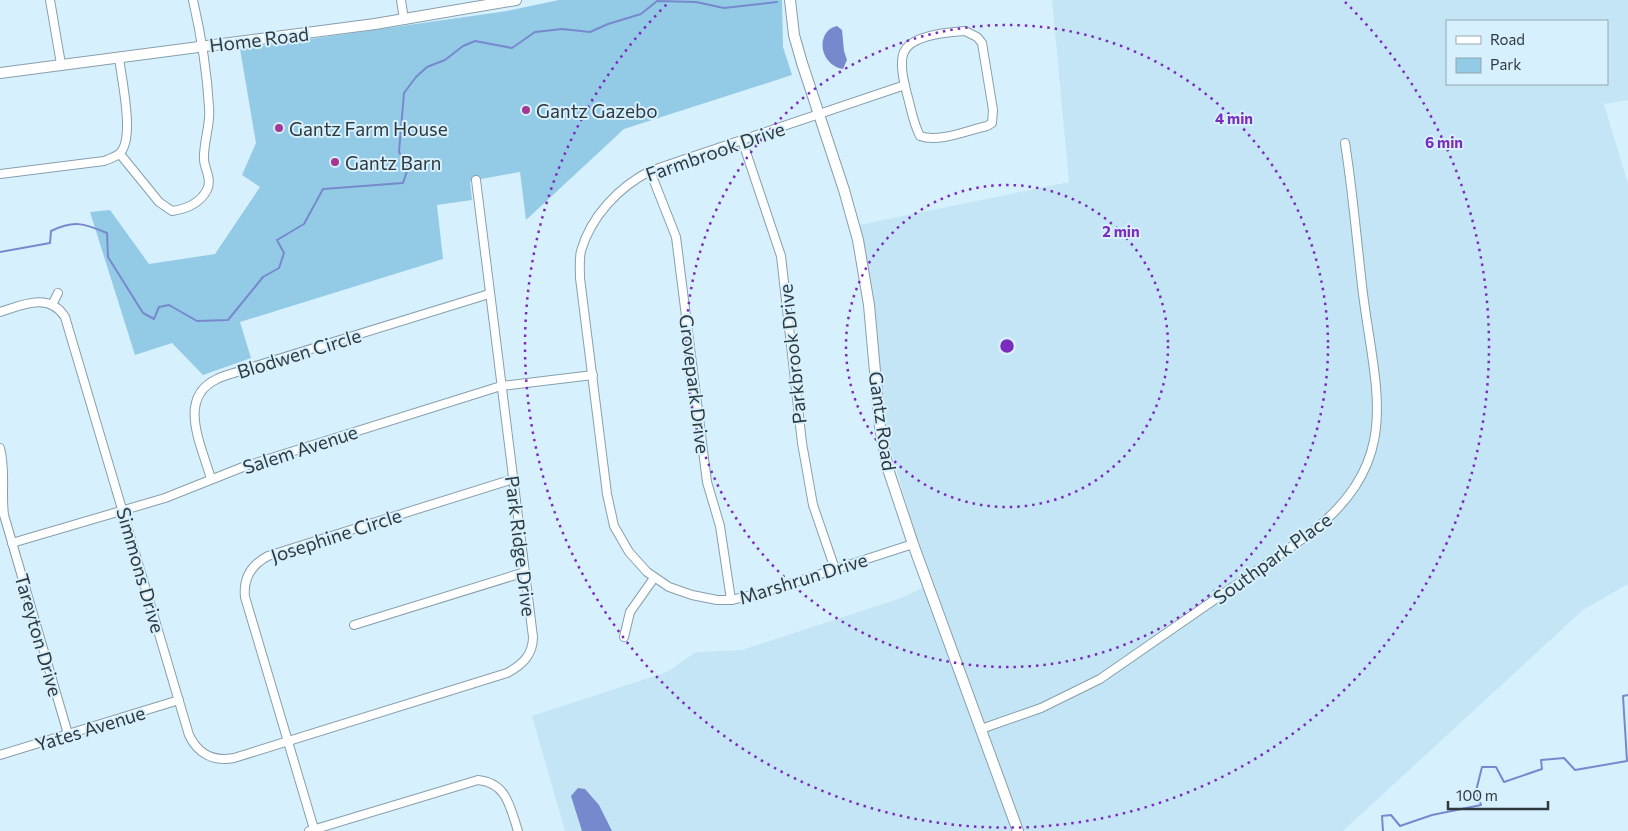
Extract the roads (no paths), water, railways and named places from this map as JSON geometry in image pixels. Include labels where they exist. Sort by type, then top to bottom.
[{"type":"main road","name":"Home Road","points":[[0,73],[404,20],[516,0]]},
{"type":"main road","name":"Gantz Road","points":[[790,0],[794,35],[858,240],[869,305],[884,449],[892,484],[1018,831]]},
{"type":"street","points":[[50,0],[61,64]]},
{"type":"street","points":[[120,154],[165,207],[172,210],[185,209],[203,196],[210,180],[204,161],[210,114],[202,47],[193,0]]},
{"type":"street","points":[[401,0],[404,20]]},
{"type":"street","points":[[965,31],[977,37],[982,43],[989,76],[993,110],[992,123],[987,126],[931,138],[920,136],[905,85],[902,57],[904,50],[911,43],[938,33],[965,31]]},
{"type":"street","points":[[0,174],[104,161],[120,154],[126,141],[128,127],[119,57]]},
{"type":"street","name":"Farmbrook Drive","points":[[595,394],[580,278],[581,253],[589,229],[606,205],[637,178],[650,171],[905,85]]},
{"type":"street","name":"Parkbrook Drive","points":[[742,140],[781,256],[802,443],[813,504],[835,569]]},
{"type":"street","name":"Southpark Place","points":[[981,729],[1041,708],[1100,679],[1311,533],[1334,514],[1350,495],[1363,475],[1373,449],[1379,404],[1345,143]]},
{"type":"street","name":"Grovepark Drive","points":[[650,171],[676,237],[707,482],[720,526],[731,600]]},
{"type":"street","name":"Park Ridge Drive","points":[[287,742],[507,673],[516,668],[528,656],[533,644],[476,180]]},
{"type":"street","points":[[0,312],[38,301],[52,305],[58,293]]},
{"type":"street","name":"Blodwen Circle","points":[[211,479],[193,414],[195,401],[209,384],[243,370],[489,294]]},
{"type":"street","name":"Simmons Drive","points":[[52,305],[62,312],[70,331],[192,742],[207,756],[227,759],[287,742]]},
{"type":"street","name":"Salem Avenue","points":[[12,543],[165,498],[243,467],[501,386],[593,375]]},
{"type":"street","name":"Marshrun Drive","points":[[595,394],[607,494],[614,526],[629,552],[654,578],[692,595],[731,600],[762,593],[913,544]]},
{"type":"street","name":"Tareyton Drive","points":[[0,448],[4,470],[1,502],[68,734]]},
{"type":"street","name":"Josephine Circle","points":[[312,830],[245,597],[246,580],[254,566],[268,556],[513,479]]},
{"type":"street","points":[[354,625],[525,572]]},
{"type":"street","points":[[624,637],[630,612],[654,578]]},
{"type":"street","name":"Yates Avenue","points":[[0,755],[180,700]]},
{"type":"street","points":[[312,830],[478,780],[493,783],[503,792],[518,831]]},
{"type":"water","points":[[837,26],[842,30],[847,60],[843,69],[829,61],[823,48],[825,34]]},
{"type":"water","points":[[578,788],[585,789],[599,805],[612,831],[582,831],[571,796]]},
{"type":"waterway","points":[[0,252],[50,243],[51,231],[66,225],[85,225],[107,233],[108,257],[143,313],[154,319],[159,307],[169,305],[197,321],[228,320],[263,277],[279,268],[284,253],[277,240],[304,224],[323,189],[403,183],[408,168],[399,152],[404,93],[416,77],[427,67],[445,60],[463,46],[475,41],[512,48],[535,32],[562,29],[590,32],[608,24],[641,14],[657,1],[696,2],[724,8],[777,2]]},
{"type":"waterway","points":[[1383,831],[1382,816],[1391,815],[1400,826],[1432,815],[1481,805],[1476,791],[1482,767],[1496,767],[1504,782],[1542,769],[1541,760],[1564,758],[1575,770],[1627,761],[1623,696],[1628,695]]},
{"type":"place","name":"Gantz Gazebo","points":[[526,110]]},
{"type":"place","name":"Gantz Farm House","points":[[279,128]]},
{"type":"place","name":"Gantz Barn","points":[[335,162]]}]
